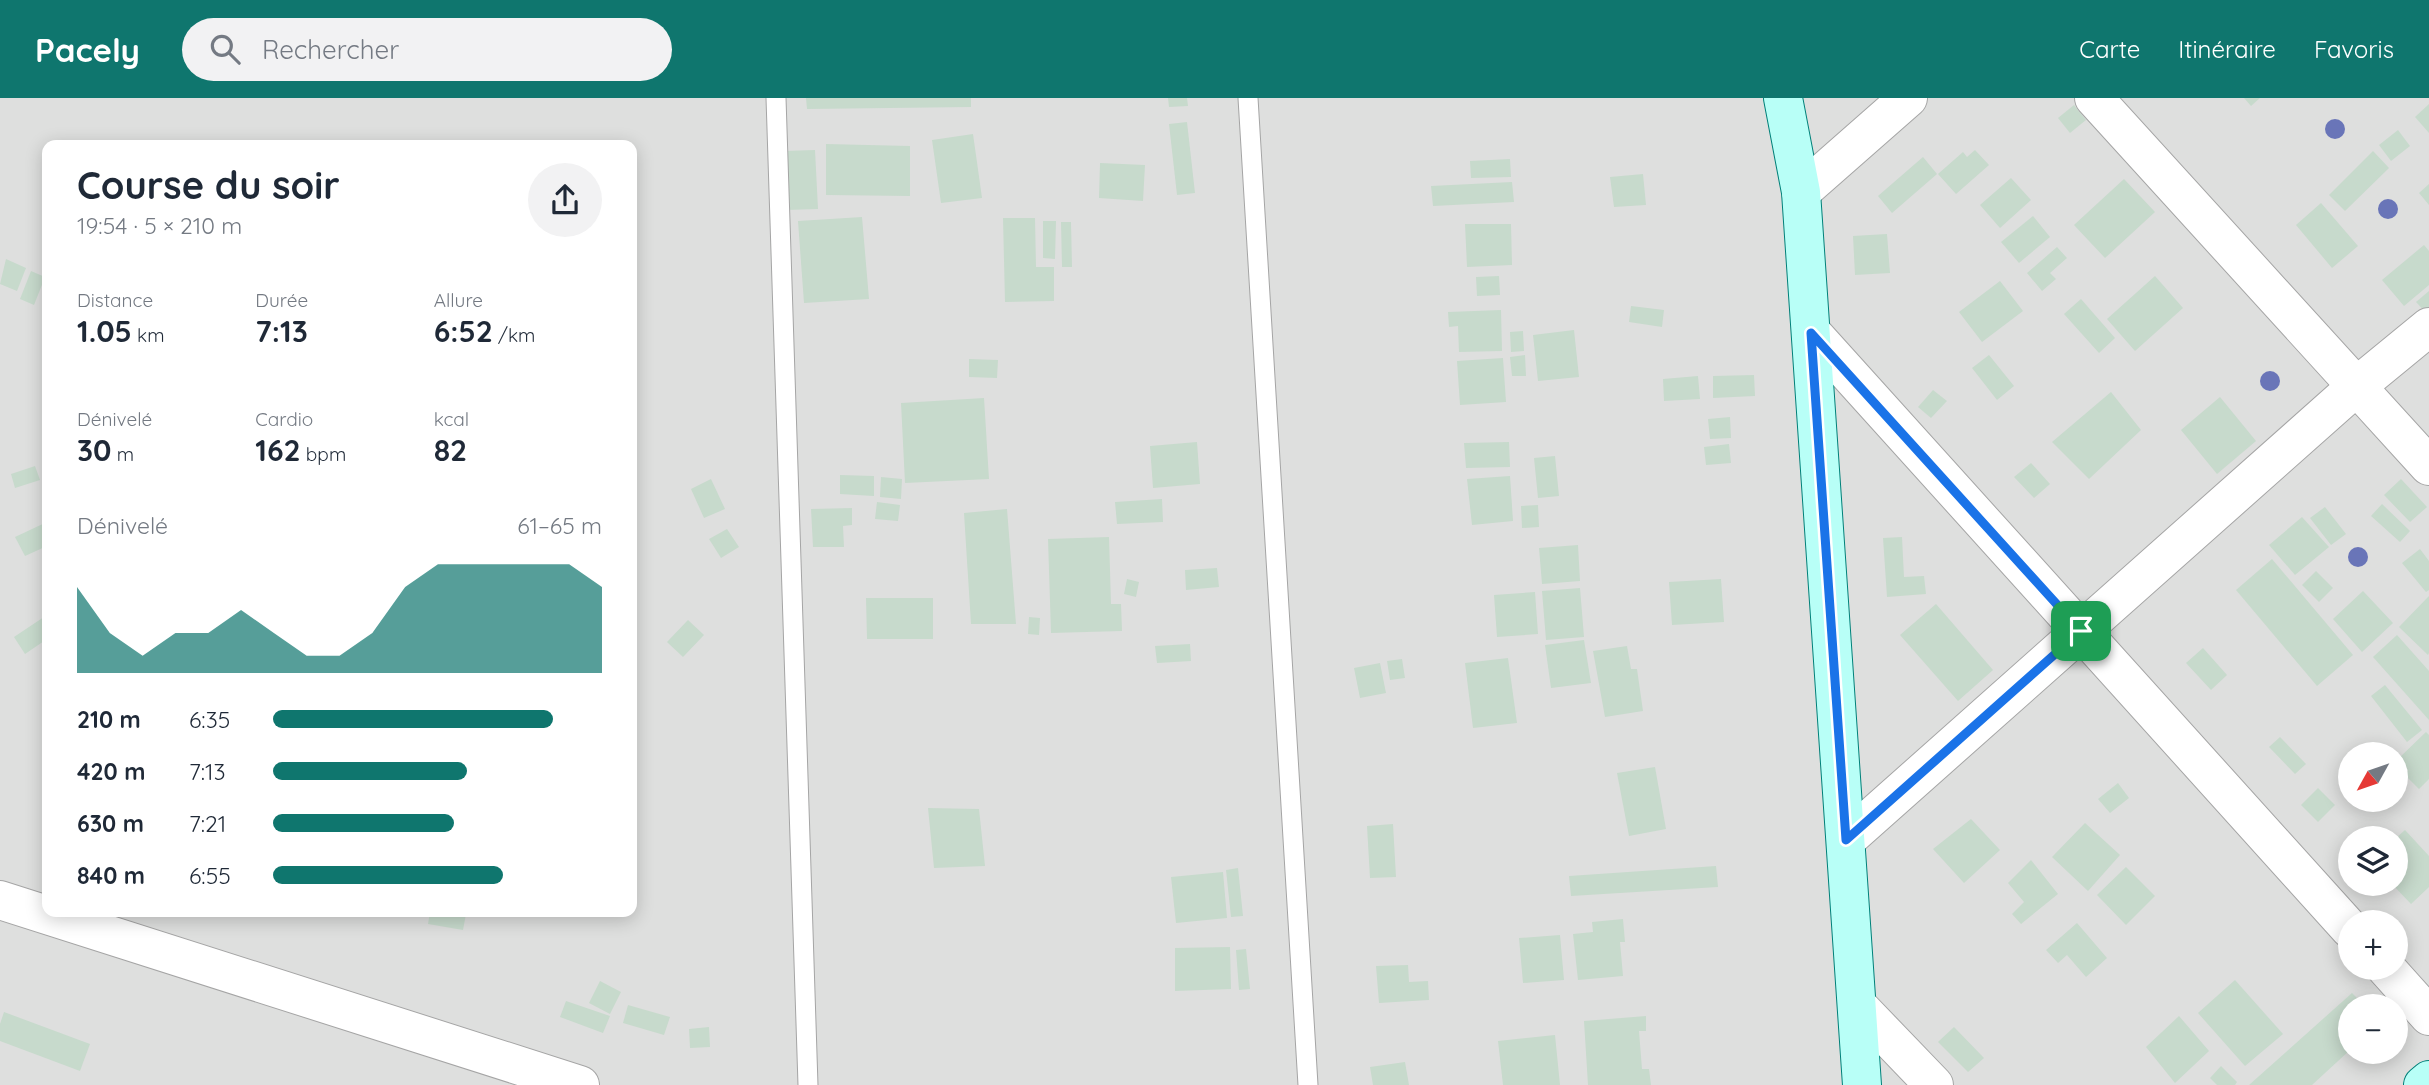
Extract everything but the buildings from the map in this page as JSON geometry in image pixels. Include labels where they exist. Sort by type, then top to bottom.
[{"type":"street","points":[[1783,98],[1801,192],[1862,1085]]},
{"type":"street","points":[[1801,192],[1908,98]]},
{"type":"street","points":[[2094,98],[2429,466]]},
{"type":"street","points":[[1846,840],[2357,386],[2429,327]]},
{"type":"street","points":[[1811,333],[2338,916]]},
{"type":"street","points":[[0,900],[42,913]]},
{"type":"street","points":[[53,917],[580,1085]]},
{"type":"street","points":[[2397,980],[2429,1016]]},
{"type":"street","points":[[1857,1006],[1934,1085]]},
{"type":"street","points":[[2423,1085],[2429,1080]]},
{"type":"lane","points":[[776,98],[808,1085]]},
{"type":"lane","points":[[1248,98],[1308,1085]]},
{"type":"shaded area","points":[[0,98],[2429,98],[2429,1085],[0,1085]]},
{"type":"route","points":[[1811,333],[1879,408],[2081,631],[1846,840],[1811,333]]}]
